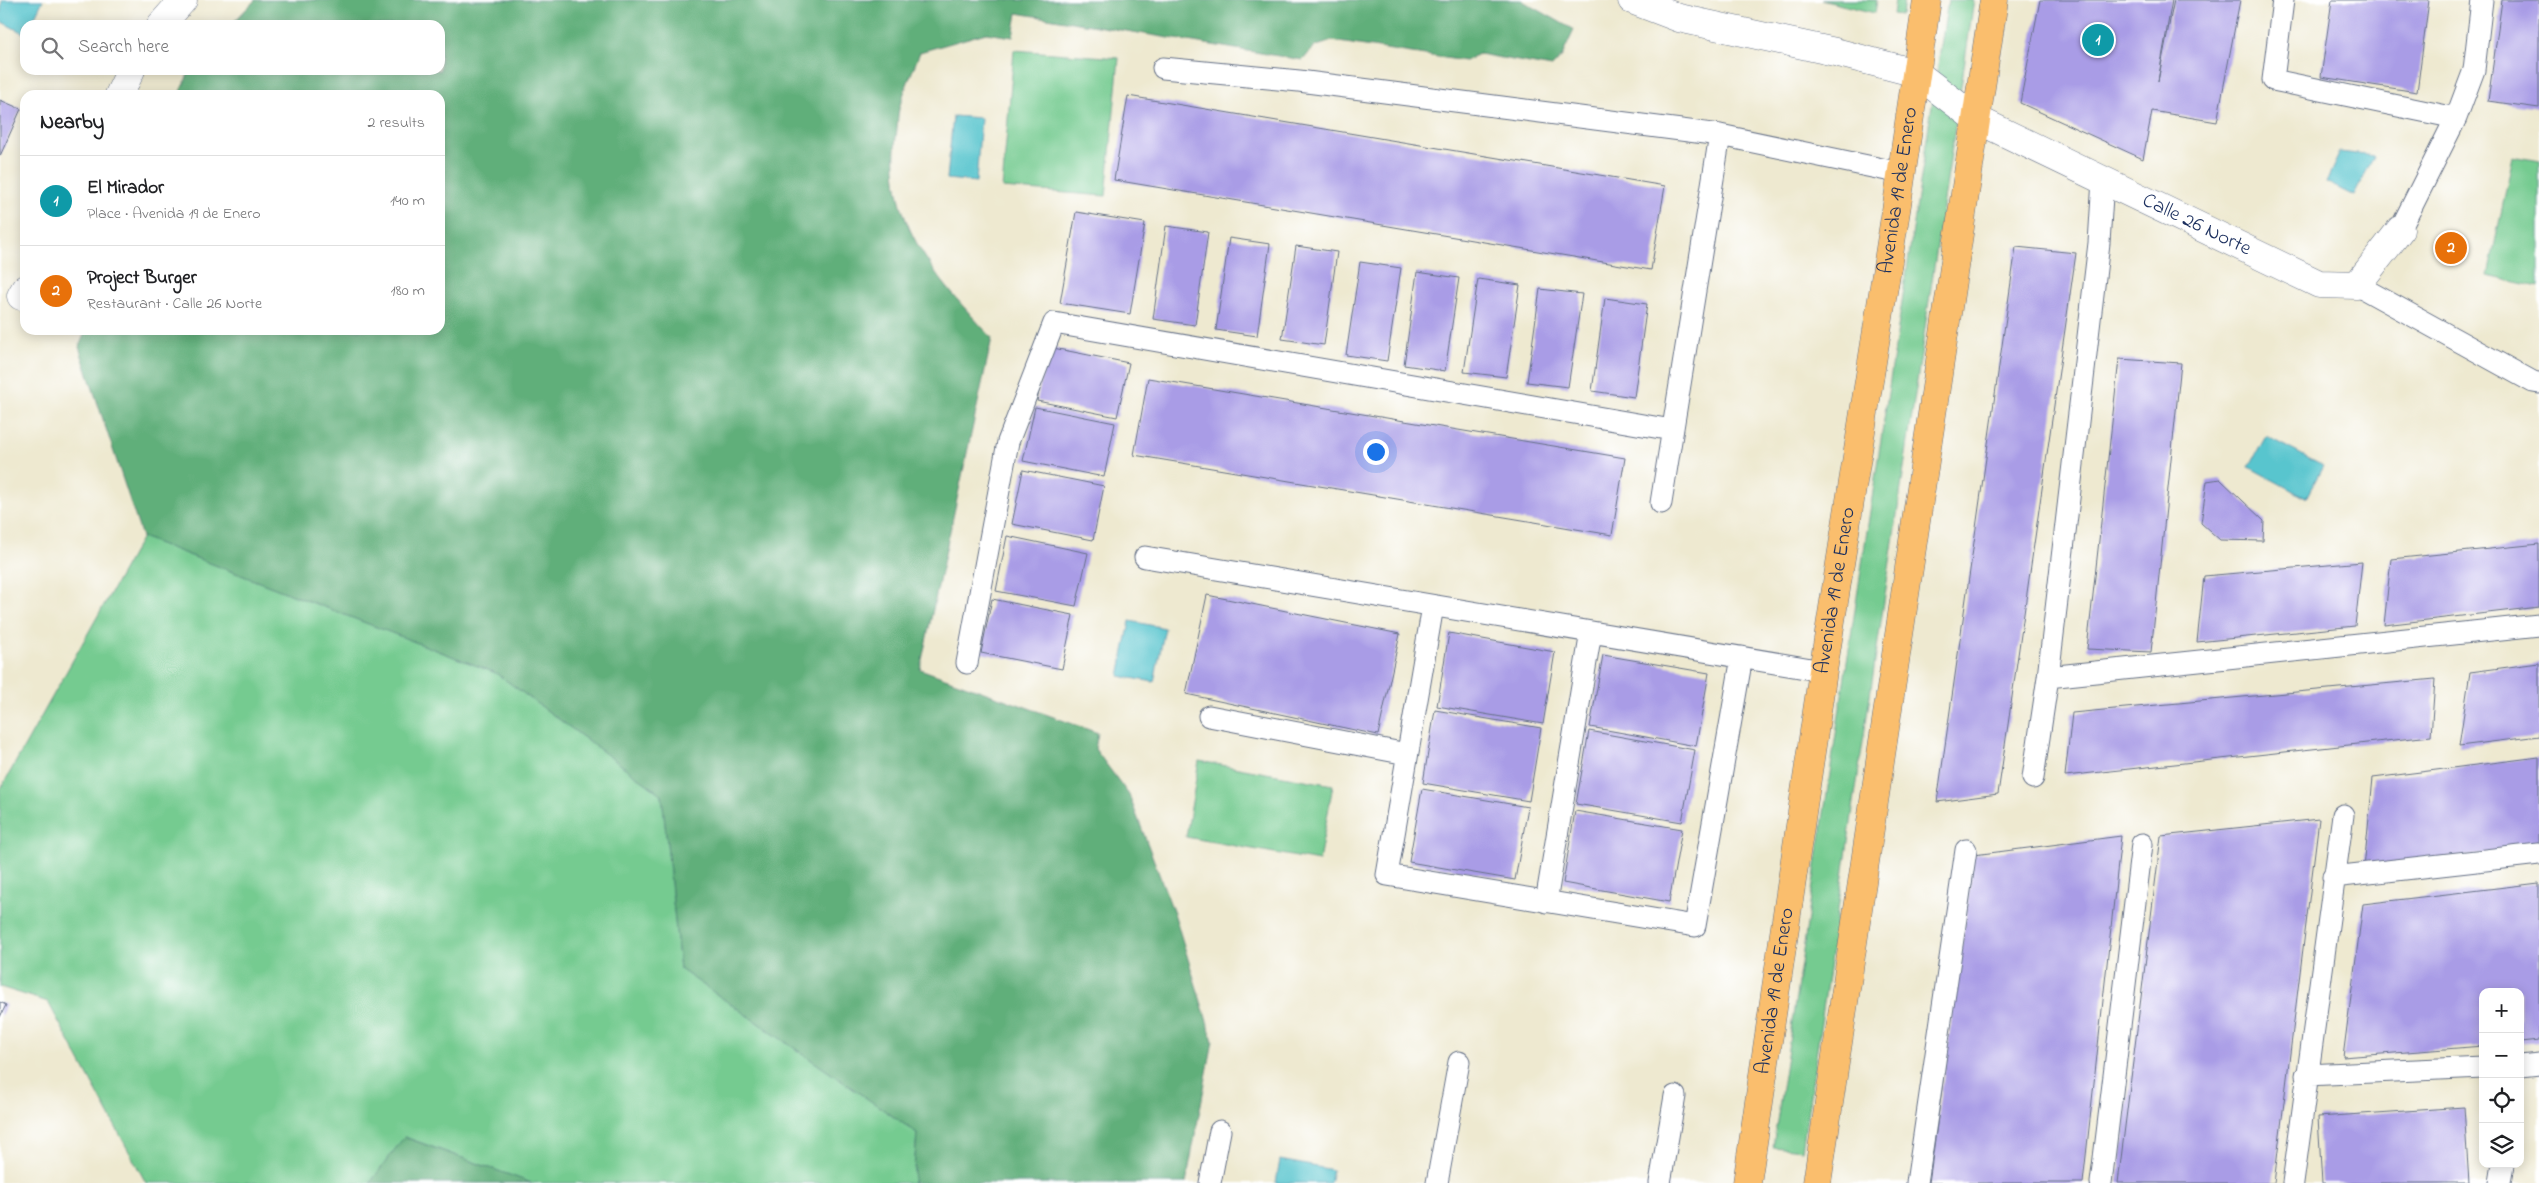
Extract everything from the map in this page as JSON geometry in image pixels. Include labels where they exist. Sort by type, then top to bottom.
[{"type":"main road","name":"Avenida 19 de Enero","points":[[1747,1183],[1823,671],[1902,173],[1927,0]]},
{"type":"main road","points":[[1817,1183],[1994,0]]},
{"type":"street","points":[[166,20],[184,0]]},
{"type":"street","points":[[1632,0],[1679,18],[1835,52],[1916,73]]},
{"type":"street","name":"Calle 26 Norte","points":[[1916,73],[1976,119],[2319,284],[2357,285]]},
{"type":"street","points":[[121,90],[129,75]]},
{"type":"street","points":[[2357,285],[2400,230]]},
{"type":"lane","points":[[2283,0],[2274,80],[2456,118]]},
{"type":"lane","points":[[2400,230],[2456,118],[2474,70],[2482,0]]},
{"type":"lane","points":[[1163,68],[1299,81],[1720,135],[1902,173]]},
{"type":"lane","points":[[1661,502],[1720,135]]},
{"type":"lane","points":[[2033,778],[2048,678],[2098,243],[2103,180]]},
{"type":"lane","points":[[2357,285],[2532,382],[2539,383]]},
{"type":"lane","points":[[967,663],[1008,442],[1054,323],[1672,430]]},
{"type":"lane","points":[[1145,556],[1823,671]]},
{"type":"lane","points":[[1433,606],[1387,875],[1546,902],[1695,926],[1742,657]]},
{"type":"lane","points":[[2048,678],[2539,625]]},
{"type":"lane","points":[[1546,902],[1591,632]]},
{"type":"lane","points":[[1209,716],[1408,754]]},
{"type":"lane","points":[[2293,1183],[2306,1075],[2343,815]]},
{"type":"lane","points":[[2101,1183],[2142,844]]},
{"type":"lane","points":[[1917,1183],[1966,850]]},
{"type":"lane","points":[[2333,877],[2539,854]]},
{"type":"lane","points":[[1437,1183],[1459,1062]]},
{"type":"lane","points":[[2524,1066],[2539,1064]]},
{"type":"lane","points":[[2306,1075],[2479,1068]]},
{"type":"lane","points":[[1660,1183],[1675,1096]]},
{"type":"lane","points":[[1210,1183],[1220,1132]]},
{"type":"lane","points":[[2500,1183],[2502,1168]]},
{"type":"green space","points":[[255,0],[1521,0],[1574,30],[1562,56],[1552,67],[1479,54],[1465,61],[1332,41],[1314,47],[1303,60],[1017,13],[1013,37],[986,33],[920,52],[903,96],[898,114],[895,168],[899,197],[907,223],[919,248],[934,271],[992,338],[920,669],[1098,733],[1095,749],[1129,795],[1175,916],[1213,1041],[1186,1183],[913,1183],[917,1133],[680,969],[662,795],[496,673],[142,537],[79,347],[84,335],[445,335],[445,90],[181,90],[188,75],[445,75],[445,20],[236,20]]},
{"type":"green space","points":[[1821,0],[1877,0],[1875,13]]},
{"type":"green space","points":[[1895,0],[1904,0],[1902,15],[1893,14]]},
{"type":"green space","points":[[1948,0],[1974,0],[1802,1150],[1773,1147]]},
{"type":"green space","points":[[1014,50],[1119,58],[1106,196],[1002,188]]},
{"type":"green space","points":[[2513,156],[2539,161],[2539,287],[2488,276]]},
{"type":"green space","points":[[142,537],[496,673],[662,795],[680,969],[917,1133],[913,1183],[531,1183],[405,1137],[370,1183],[146,1183],[48,1002],[0,987],[0,790]]},
{"type":"green space","points":[[1199,761],[1333,785],[1319,861],[1186,837]]},
{"type":"green space","points":[[404,1137],[529,1182],[531,1183],[370,1183]]},
{"type":"water","points":[[2,0],[43,0],[33,20],[20,20],[20,31],[0,21]]},
{"type":"water","points":[[953,116],[981,118],[976,182],[947,179]]},
{"type":"water","points":[[2340,152],[2374,156],[2354,196],[2326,182]]},
{"type":"water","points":[[2266,436],[2323,466],[2306,498],[2249,467]]},
{"type":"water","points":[[1130,621],[1165,628],[1154,682],[1119,676]]},
{"type":"water","points":[[1280,1160],[1333,1170],[1330,1183],[1276,1183]]},
{"type":"building","points":[[2040,0],[2172,0],[2158,81],[2174,0],[2240,0],[2217,122],[2152,111],[2143,159],[2020,103]]},
{"type":"building","points":[[2332,0],[2429,0],[2417,92],[2321,77]]},
{"type":"building","points":[[2502,0],[2539,0],[2539,108],[2488,101]]},
{"type":"building","points":[[1128,96],[1665,186],[1651,270],[1114,180]]},
{"type":"building","points":[[0,100],[20,109],[20,111],[0,156]]},
{"type":"building","points":[[1076,212],[1145,223],[1130,314],[1060,303]]},
{"type":"building","points":[[1166,226],[1208,232],[1195,325],[1153,319]]},
{"type":"building","points":[[1229,238],[1270,244],[1257,336],[1216,330]]},
{"type":"building","points":[[1296,246],[1337,252],[1324,345],[1282,339]]},
{"type":"building","points":[[2016,247],[2076,253],[1998,794],[1937,802]]},
{"type":"building","points":[[1360,262],[1401,268],[1387,361],[1346,355]]},
{"type":"building","points":[[1417,272],[1459,278],[1445,371],[1404,365]]},
{"type":"building","points":[[1478,279],[1520,285],[1506,377],[1464,372]]},
{"type":"building","points":[[1540,289],[1582,294],[1568,387],[1527,382]]},
{"type":"building","points":[[1605,298],[1647,304],[1634,397],[1592,391]]},
{"type":"building","points":[[1048,347],[1129,363],[1117,417],[1037,401]]},
{"type":"building","points":[[2119,359],[2181,363],[2151,652],[2087,649]]},
{"type":"building","points":[[1148,378],[1625,458],[1612,535],[1134,455]]},
{"type":"building","points":[[1035,407],[1115,423],[1104,477],[1023,461]]},
{"type":"building","points":[[1023,470],[1104,486],[1093,540],[1012,524]]},
{"type":"building","points":[[2220,479],[2264,521],[2263,541],[2220,540],[2201,523],[2207,481]]},
{"type":"building","points":[[1007,536],[1088,553],[1076,606],[996,591]]},
{"type":"building","points":[[2539,544],[2539,607],[2384,625],[2391,559]]},
{"type":"building","points":[[2362,562],[2355,626],[2197,642],[2204,576]]},
{"type":"building","points":[[1207,595],[1400,634],[1378,735],[1186,694]]},
{"type":"building","points":[[992,599],[1073,615],[1062,669],[981,653]]},
{"type":"building","points":[[1449,633],[1555,652],[1543,724],[1437,706]]},
{"type":"building","points":[[1603,655],[1709,673],[1696,746],[1590,727]]},
{"type":"building","points":[[2539,663],[2539,736],[2459,746],[2470,672]]},
{"type":"building","points":[[2435,679],[2431,736],[2065,776],[2072,713]]},
{"type":"building","points":[[1435,710],[1541,728],[1529,801],[1423,783]]},
{"type":"building","points":[[1589,731],[1695,750],[1682,822],[1576,804]]},
{"type":"building","points":[[2539,757],[2539,848],[2364,868],[2373,778]]},
{"type":"building","points":[[1422,789],[1528,807],[1515,880],[1409,862]]},
{"type":"building","points":[[1575,811],[1682,829],[1669,902],[1563,883]]},
{"type":"building","points":[[2319,819],[2274,1183],[2118,1183],[2161,836]]},
{"type":"building","points":[[2121,836],[2083,1183],[1929,1183],[1974,855]]},
{"type":"building","points":[[2539,883],[2539,1041],[2524,1043],[2524,988],[2479,988],[2479,1046],[2343,1057],[2363,904]]},
{"type":"building","points":[[0,1002],[6,1005],[0,1017]]},
{"type":"building","points":[[2464,1107],[2469,1183],[2322,1183],[2318,1117]]},
{"type":"place","name":"El Mirador","points":[[2098,40]]},
{"type":"place","name":"Project Burger","points":[[2451,248]]}]
